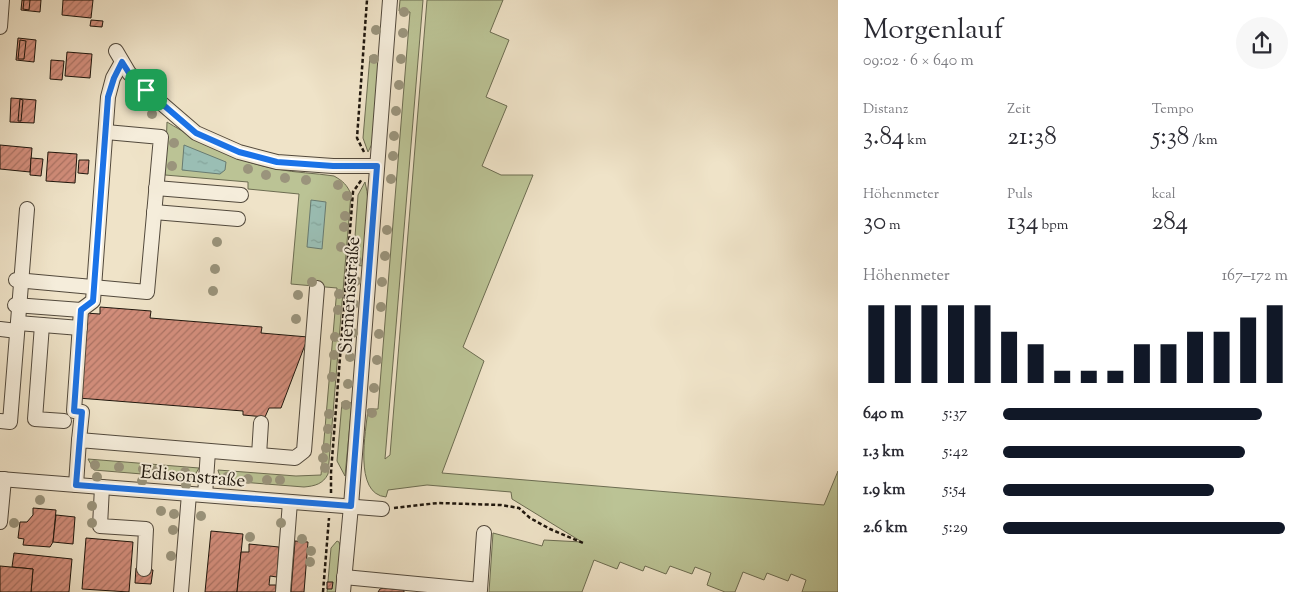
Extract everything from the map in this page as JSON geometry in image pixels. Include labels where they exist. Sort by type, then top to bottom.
[{"type":"street","points":[[0,27],[2,0]]},
{"type":"street","name":"Siemensstraße","points":[[343,592],[351,506],[370,166],[390,0]]},
{"type":"street","points":[[17,305],[81,310],[93,301],[108,97],[119,56],[129,73],[146,90],[196,133],[239,152],[277,162],[370,166]]},
{"type":"street","points":[[18,281],[147,292],[160,136],[106,132]]},
{"type":"street","points":[[156,188],[241,195]]},
{"type":"street","points":[[0,421],[10,422],[18,327],[18,281],[27,209]]},
{"type":"street","points":[[154,212],[238,219]]},
{"type":"street","points":[[79,440],[295,458],[304,451],[317,288]]},
{"type":"street","points":[[76,485],[82,412],[74,411],[81,310]]},
{"type":"street","points":[[0,329],[42,325],[80,328]]},
{"type":"street","points":[[42,325],[35,419],[64,421]]},
{"type":"street","points":[[259,456],[261,423]]},
{"type":"street","points":[[205,495],[208,451]]},
{"type":"street","points":[[0,522],[2,479]]},
{"type":"street","name":"Edisonstraße","points":[[2,479],[382,509]]},
{"type":"street","points":[[102,487],[100,526],[146,529],[144,569]]},
{"type":"street","points":[[181,592],[188,494]]},
{"type":"street","points":[[283,592],[290,502]]},
{"type":"street","points":[[344,576],[480,590],[484,533]]},
{"type":"path","points":[[332,491],[331,472],[353,192],[370,166],[357,138],[367,0]]},
{"type":"path","points":[[382,509],[438,503],[510,506],[519,508],[530,518],[550,530],[584,543]]},
{"type":"path","points":[[323,592],[329,519]]},
{"type":"green space","points":[[400,0],[423,0],[385,459],[390,455],[427,0],[503,0],[490,32],[509,40],[486,97],[507,106],[482,166],[501,175],[533,175],[463,347],[484,361],[442,473],[824,505],[838,471],[838,592],[802,592],[806,580],[791,574],[788,581],[767,573],[764,580],[743,572],[735,592],[725,592],[707,585],[711,573],[695,567],[692,574],[670,566],[666,574],[645,566],[643,571],[620,562],[617,569],[594,560],[582,592],[489,592],[493,533],[542,546],[544,540],[582,542],[512,499],[511,492],[427,485],[388,490],[386,497],[376,493],[369,485],[365,474],[365,432],[368,409],[378,409],[410,12],[399,11]]},
{"type":"green space","points":[[370,56],[380,57],[374,140],[368,152],[363,138]]},
{"type":"green space","points":[[167,122],[207,144],[248,162],[284,170],[334,176],[348,188],[351,194],[328,474],[318,484],[304,487],[228,481],[220,475],[218,470],[296,476],[321,475],[337,288],[291,284],[299,194],[248,189],[248,182],[165,175]]},
{"type":"green space","points":[[365,182],[368,213],[363,266],[353,265],[358,195]]},
{"type":"green space","points":[[342,402],[352,403],[345,476],[337,461]]},
{"type":"green space","points":[[88,459],[199,468],[195,475],[190,478],[94,470]]},
{"type":"green space","points":[[337,541],[341,550],[337,592],[327,592],[331,548]]},
{"type":"water","points":[[184,145],[226,162],[225,170],[220,174],[182,170]]},
{"type":"water","points":[[311,200],[326,202],[322,249],[307,247]]},
{"type":"building","points":[[22,0],[41,0],[40,12],[21,10]]},
{"type":"building","points":[[24,0],[30,0],[29,10],[23,9]]},
{"type":"building","points":[[63,0],[93,0],[91,18],[62,15]]},
{"type":"building","points":[[91,20],[103,21],[102,27],[90,26]]},
{"type":"building","points":[[18,38],[36,40],[34,62],[16,60]]},
{"type":"building","points":[[20,40],[26,41],[24,59],[18,59]]},
{"type":"building","points":[[67,52],[92,54],[90,78],[65,76]]},
{"type":"building","points":[[51,60],[64,61],[62,80],[50,79]]},
{"type":"building","points":[[11,98],[36,100],[34,123],[10,122]]},
{"type":"building","points":[[20,99],[23,100],[21,121],[18,121]]},
{"type":"building","points":[[0,145],[32,148],[30,172],[0,169]]},
{"type":"building","points":[[48,152],[77,154],[75,183],[46,181]]},
{"type":"building","points":[[31,158],[43,159],[41,176],[30,175]]},
{"type":"building","points":[[79,160],[89,160],[88,174],[78,173]]},
{"type":"building","points":[[100,307],[151,311],[150,318],[262,327],[261,333],[308,337],[281,408],[269,408],[265,417],[243,415],[243,411],[78,398],[85,313],[100,314]]},
{"type":"building","points":[[33,508],[56,510],[53,542],[50,547],[23,545],[24,539],[18,538],[20,522],[27,522],[33,515]]},
{"type":"building","points":[[56,515],[75,517],[73,544],[53,542]]},
{"type":"building","points":[[211,531],[243,534],[237,592],[205,592]]},
{"type":"building","points":[[86,538],[133,542],[129,592],[82,589]]},
{"type":"building","points":[[295,541],[308,542],[304,592],[291,592]]},
{"type":"building","points":[[249,544],[279,547],[277,577],[270,576],[269,585],[276,585],[276,592],[237,592],[241,552],[249,552]]},
{"type":"building","points":[[14,553],[72,559],[69,592],[31,592],[33,569],[12,567]]},
{"type":"building","points":[[0,566],[33,569],[31,592],[0,592]]},
{"type":"building","points":[[136,568],[153,570],[151,584],[135,583]]},
{"type":"building","points":[[327,582],[333,582],[332,589],[327,589]]},
{"type":"building","points":[[384,588],[404,590],[404,592],[378,592]]},
{"type":"route","points":[[122,62],[129,73],[146,90],[196,133],[239,152],[277,162],[333,166],[377,166],[351,506],[76,485],[82,412],[74,411],[81,310],[93,301],[108,97],[122,62]]}]
